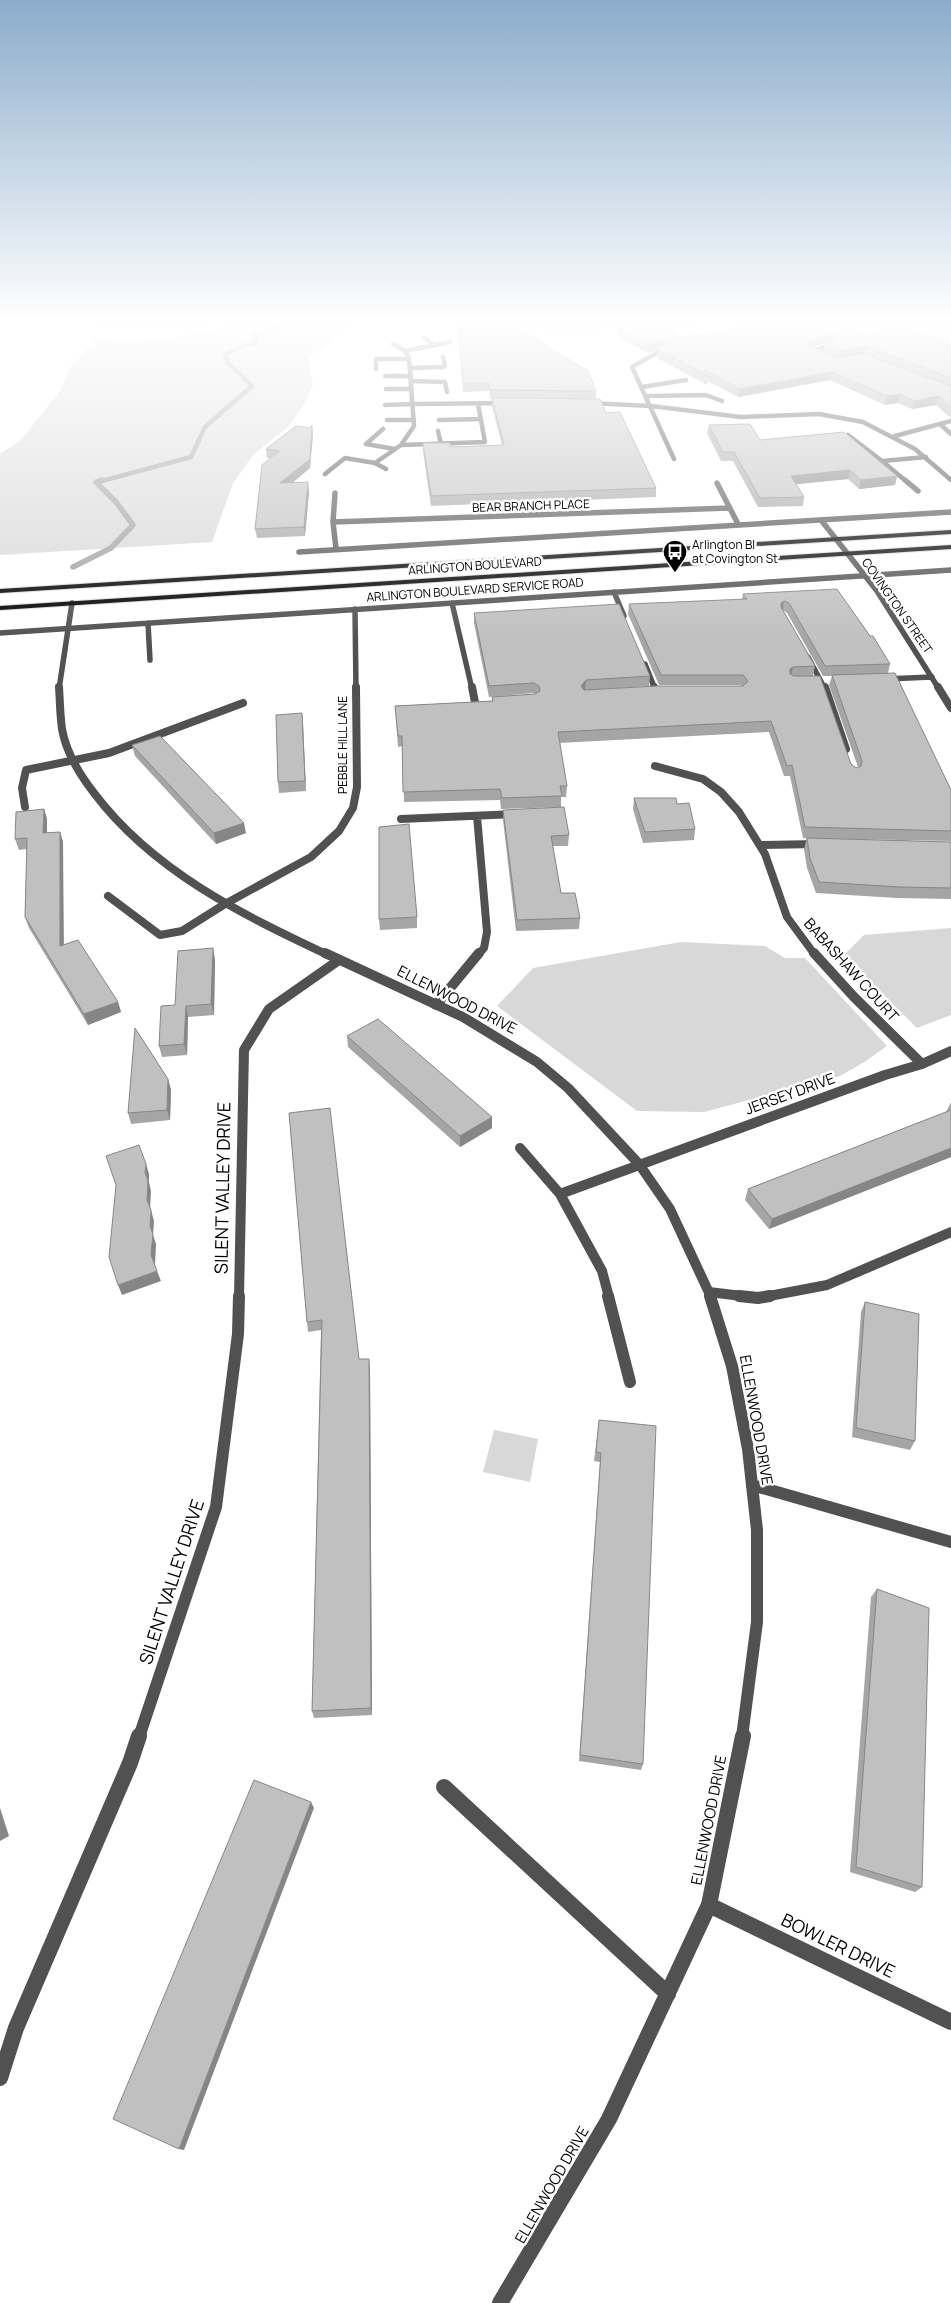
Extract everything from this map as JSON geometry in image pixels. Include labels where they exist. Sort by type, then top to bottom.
[{"type":"main road","name":"ARLINGTON BOULEVARD","points":[[0,591],[951,532]]},
{"type":"main road","name":"ARLINGTON BOULEVARD","points":[[0,608],[951,546]]},
{"type":"street","points":[[375,463],[402,445],[413,427]]},
{"type":"street","points":[[402,445],[485,442],[482,427]]},
{"type":"street","points":[[660,427],[674,459]]},
{"type":"street","points":[[876,427],[895,436],[926,457],[951,480]]},
{"type":"street","points":[[895,436],[927,427]]},
{"type":"street","points":[[383,429],[366,444],[395,449]]},
{"type":"street","points":[[438,431],[441,444]]},
{"type":"street","points":[[848,435],[918,491]]},
{"type":"street","points":[[882,461],[926,457]]},
{"type":"street","points":[[325,474],[345,458],[375,463],[386,469]]},
{"type":"street","points":[[717,483],[738,524]]},
{"type":"street","points":[[335,493],[333,522],[336,549]]},
{"type":"street","name":"BEAR BRANCH PLACE","points":[[333,522],[729,508]]},
{"type":"street","points":[[298,552],[951,512]]},
{"type":"street","name":"COVINGTON STREET","points":[[821,520],[864,576],[951,708]]},
{"type":"street","name":"ARLINGTON BOULEVARD SERVICE ROAD","points":[[0,633],[951,570]]},
{"type":"street","points":[[614,592],[629,627]]},
{"type":"street","name":"ELLENWOOD DRIVE","points":[[72,603],[59,687],[62,730],[75,759],[79,774],[92,793],[132,838],[183,878],[225,904],[436,1005],[507,1042],[537,1062],[568,1088],[639,1164],[670,1209],[709,1292],[732,1366],[748,1449],[757,1530],[756,1631],[747,1714],[708,1905],[609,2119],[500,2303]]},
{"type":"street","points":[[452,603],[475,702]]},
{"type":"street","name":"PEBBLE HILL LANE","points":[[108,896],[160,936],[182,931],[225,904],[311,858],[339,832],[354,808],[356,787],[355,609]]},
{"type":"street","points":[[148,622],[150,660]]},
{"type":"street","points":[[803,648],[819,681],[848,755]]},
{"type":"street","points":[[641,655],[656,691]]},
{"type":"street","points":[[881,679],[932,677]]},
{"type":"street","points":[[819,681],[832,680]]},
{"type":"street","points":[[648,692],[666,691]]},
{"type":"street","points":[[466,703],[484,702]]},
{"type":"street","points":[[24,807],[22,788],[26,770],[109,753],[243,703]]},
{"type":"street","name":"BABASHAW COURT","points":[[655,766],[685,773],[704,780],[726,796],[751,828],[760,845],[790,922],[812,951],[922,1064]]},
{"type":"street","points":[[401,818],[522,814]]},
{"type":"street","points":[[436,1005],[484,948],[487,932],[477,816]]},
{"type":"street","points":[[760,845],[833,844]]},
{"type":"street","name":"SILENT VALLEY DRIVE","points":[[0,2078],[16,2028],[130,1763],[216,1507],[238,1334],[244,1050],[269,1009],[339,960]]},
{"type":"street","name":"JERSEY DRIVE","points":[[560,1194],[876,1078],[922,1064],[951,1051]]},
{"type":"street","points":[[520,1148],[560,1194],[602,1272],[630,1382]]},
{"type":"street","points":[[709,1292],[758,1298],[827,1285],[951,1232]]},
{"type":"street","points":[[752,1485],[951,1542]]},
{"type":"street","points":[[444,1788],[668,1994]]},
{"type":"street","name":"BOWLER DRIVE","points":[[708,1905],[951,2022]]},
{"type":"shaded area","points":[[31,427],[287,427],[253,455],[233,483],[212,542],[0,555],[0,454],[20,441]]},
{"type":"shaded area","points":[[951,928],[951,1015],[917,1028],[844,955],[864,935]]},
{"type":"shaded area","points":[[681,942],[765,946],[785,958],[805,958],[887,1046],[840,1076],[704,1112],[637,1111],[497,1006],[533,968]]},
{"type":"shaded area","points":[[494,1430],[538,1439],[530,1482],[483,1472]]},
{"type":"building","points":[[294,427],[312,427],[310,459],[280,483],[308,482],[304,527],[255,529],[262,465],[279,451],[266,449]]},
{"type":"building","points":[[500,427],[627,427],[656,488],[431,496],[423,443],[450,443],[450,447],[504,445]]},
{"type":"building","points":[[710,427],[752,427],[760,440],[844,432],[897,476],[861,480],[850,470],[791,476],[804,497],[760,498],[734,452],[723,452]]},
{"type":"building","points":[[837,589],[870,636],[873,636],[890,664],[825,666],[789,603],[784,601],[781,603],[781,607],[815,666],[793,667],[790,669],[790,674],[794,676],[820,676],[851,764],[856,768],[861,766],[862,761],[832,675],[895,673],[951,790],[951,831],[805,827],[792,765],[787,766],[771,721],[558,732],[567,786],[560,786],[562,796],[502,798],[500,789],[403,792],[402,736],[398,736],[395,706],[493,701],[492,697],[535,694],[540,691],[539,686],[534,683],[489,686],[474,613],[619,604],[650,676],[586,680],[581,686],[584,690],[657,686],[743,686],[748,681],[743,675],[661,675],[629,604],[747,599],[743,594]]},
{"type":"building","points":[[302,713],[305,781],[278,782],[276,715]]},
{"type":"building","points":[[160,736],[244,823],[214,833],[132,745]]},
{"type":"building","points":[[634,798],[676,798],[677,804],[689,803],[695,829],[645,832]]},
{"type":"building","points":[[564,807],[569,835],[551,836],[561,893],[575,893],[580,918],[517,920],[503,810]]},
{"type":"building","points":[[44,809],[43,833],[60,832],[60,946],[78,940],[118,1002],[84,1014],[25,917],[27,838],[15,839],[16,812]]},
{"type":"building","points":[[409,824],[417,917],[379,919],[379,827]]},
{"type":"building","points":[[807,838],[951,842],[951,888],[819,882],[810,858]]},
{"type":"building","points":[[213,948],[211,1004],[186,1006],[184,1044],[159,1046],[161,1006],[175,1005],[178,951]]},
{"type":"building","points":[[378,1019],[492,1117],[460,1136],[347,1036]]},
{"type":"building","points":[[135,1028],[168,1079],[167,1110],[128,1113]]},
{"type":"building","points":[[330,1108],[359,1359],[369,1359],[371,1708],[312,1711],[322,1320],[307,1322],[289,1113]]},
{"type":"building","points":[[951,1110],[951,1148],[772,1219],[748,1189]]},
{"type":"building","points":[[139,1145],[146,1164],[145,1173],[148,1180],[147,1200],[151,1210],[150,1226],[153,1234],[151,1255],[157,1271],[118,1285],[109,1257],[116,1185],[106,1156]]},
{"type":"building","points":[[865,1302],[919,1314],[915,1441],[856,1428]]},
{"type":"building","points":[[599,1420],[656,1426],[643,1764],[580,1755],[601,1453],[596,1452]]},
{"type":"building","points":[[877,1589],[929,1608],[922,1887],[856,1867]]},
{"type":"building","points":[[254,1780],[311,1802],[179,2149],[113,2119]]},
{"type":"waterway","points":[[98,482],[191,457],[205,427]]},
{"type":"waterway","points":[[73,567],[111,548],[133,525],[116,502],[96,482],[102,480]]},
{"type":"place","name":"Arlington Bl at Covington St","points":[[675,573]]}]
